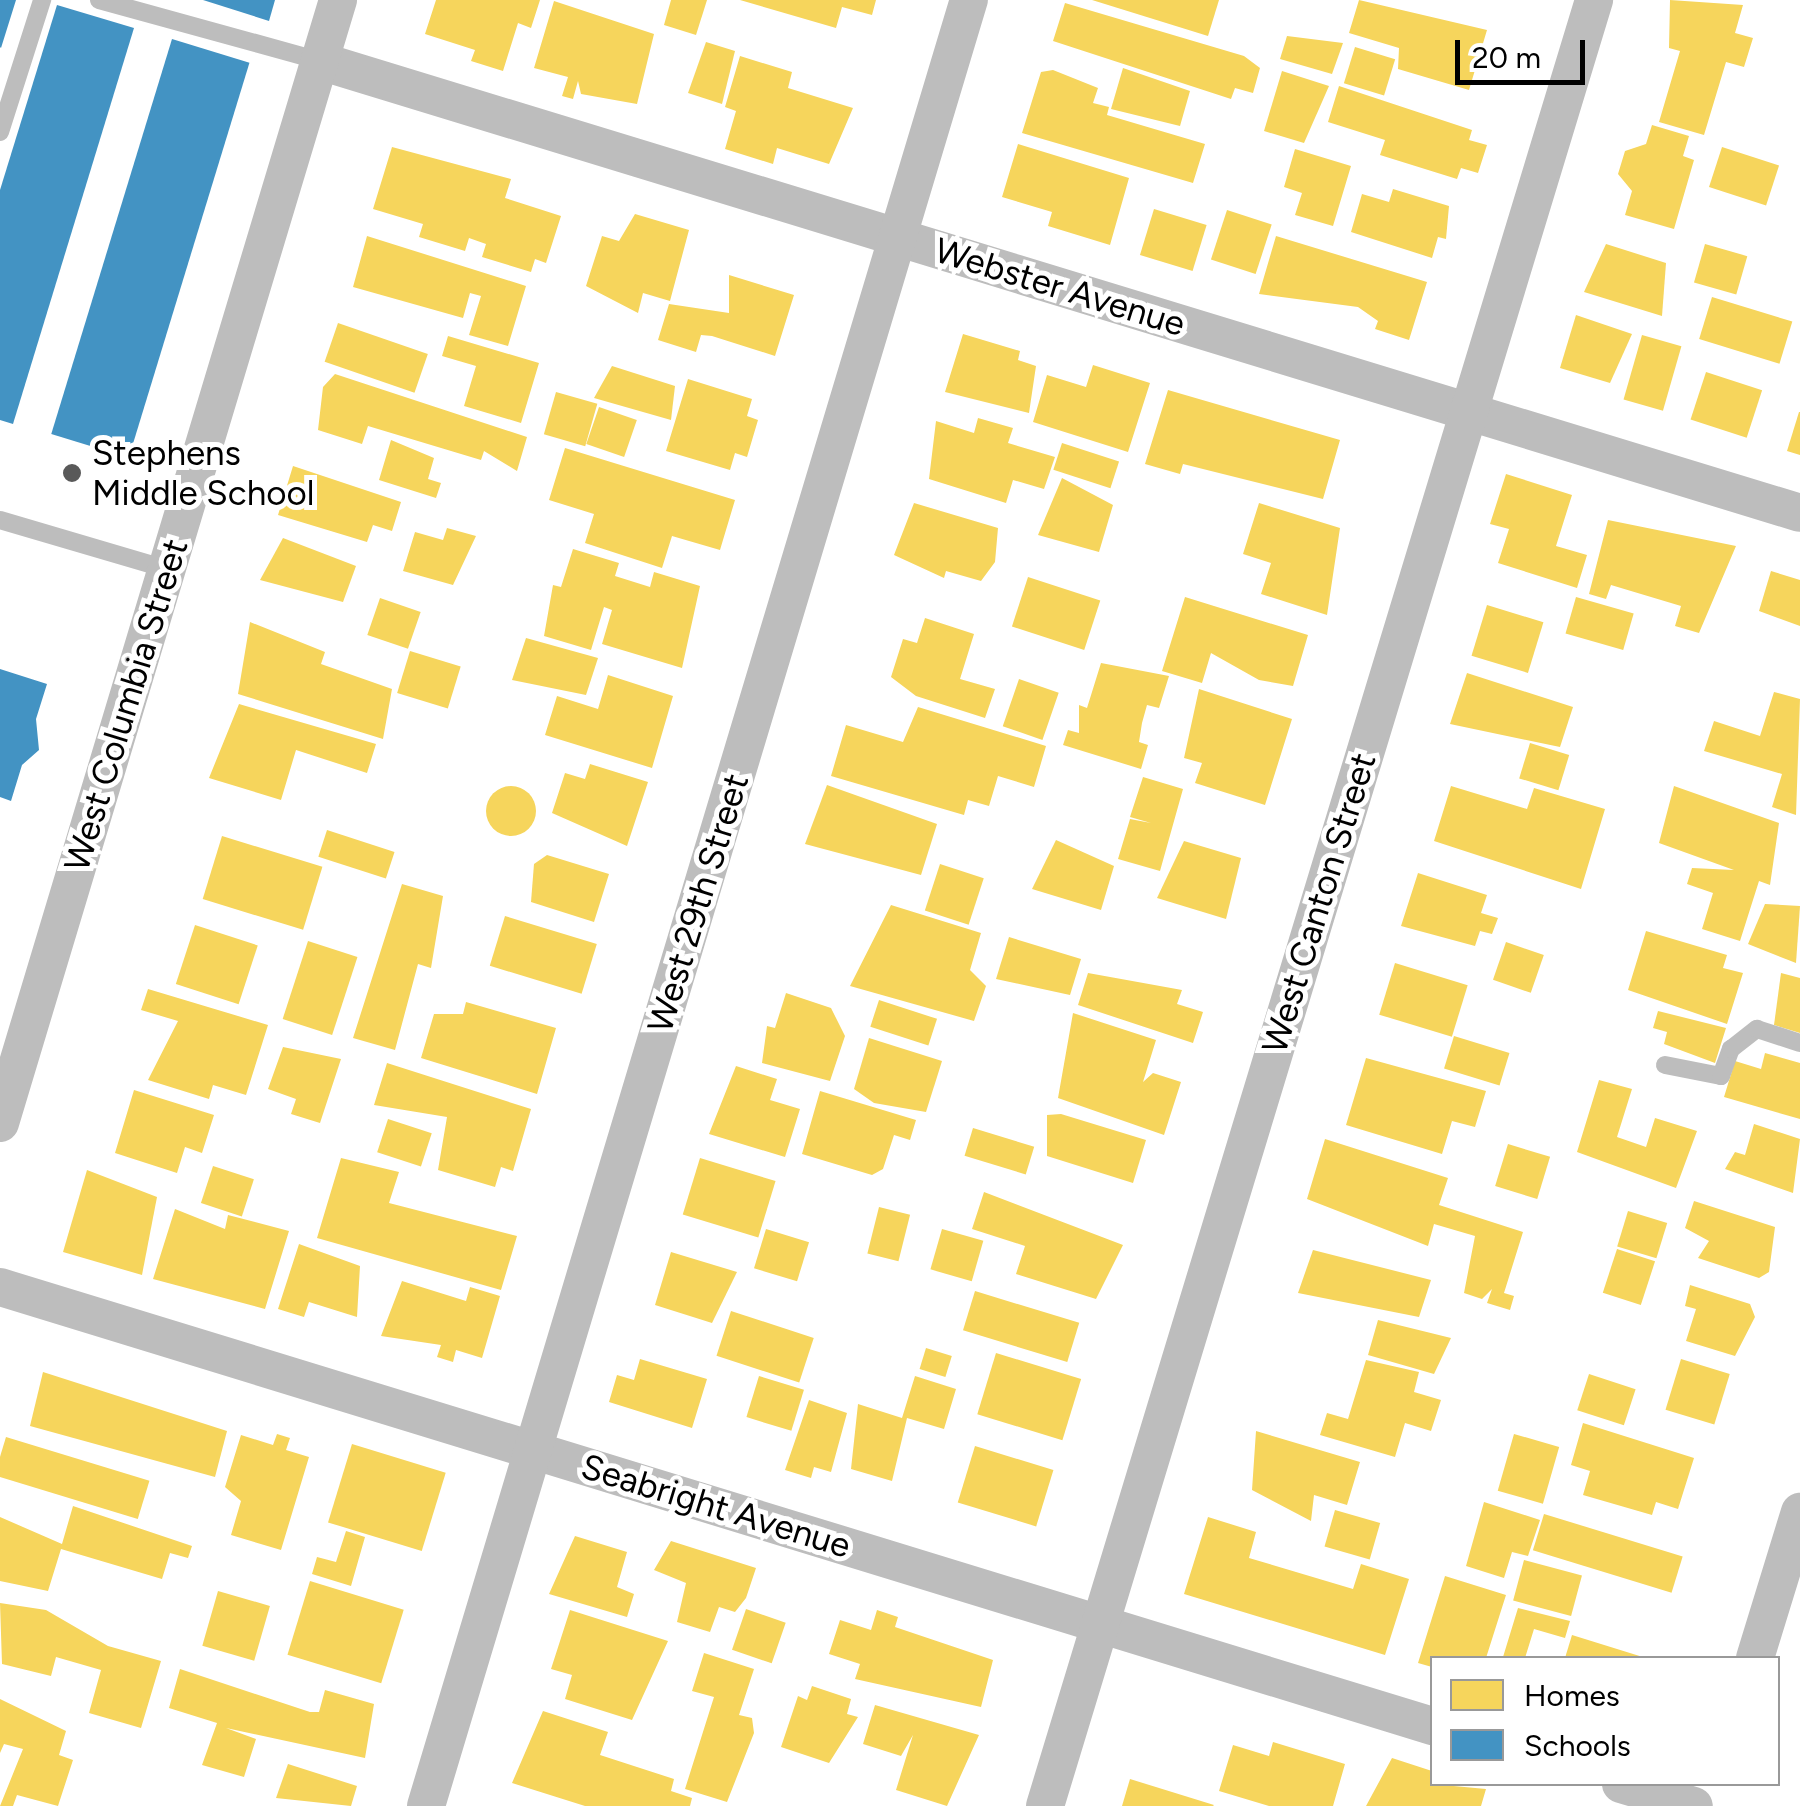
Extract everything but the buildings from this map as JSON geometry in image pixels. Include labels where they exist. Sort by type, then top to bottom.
[{"type":"street","name":"West Columbia Street","points":[[0,1123],[338,0]]},
{"type":"street","name":"West 29th Street","points":[[426,1806],[969,0]]},
{"type":"street","name":"West Canton Street","points":[[1046,1806],[1594,0]]},
{"type":"street","name":"Webster Avenue","points":[[320,61],[1800,513]]},
{"type":"street","name":"Seabright Avenue","points":[[0,1287],[1430,1725]]},
{"type":"street","points":[[1756,1656],[1800,1512]]},
{"type":"street","points":[[1628,1786],[1694,1806]]},
{"type":"lane","points":[[0,132],[42,0]]},
{"type":"lane","points":[[99,0],[320,61]]},
{"type":"lane","points":[[0,520],[167,569]]},
{"type":"lane","points":[[1665,1065],[1721,1076],[1731,1049],[1757,1028],[1800,1042]]},
{"type":"place","name":"Stephens Middle School","points":[[72,473]]}]
